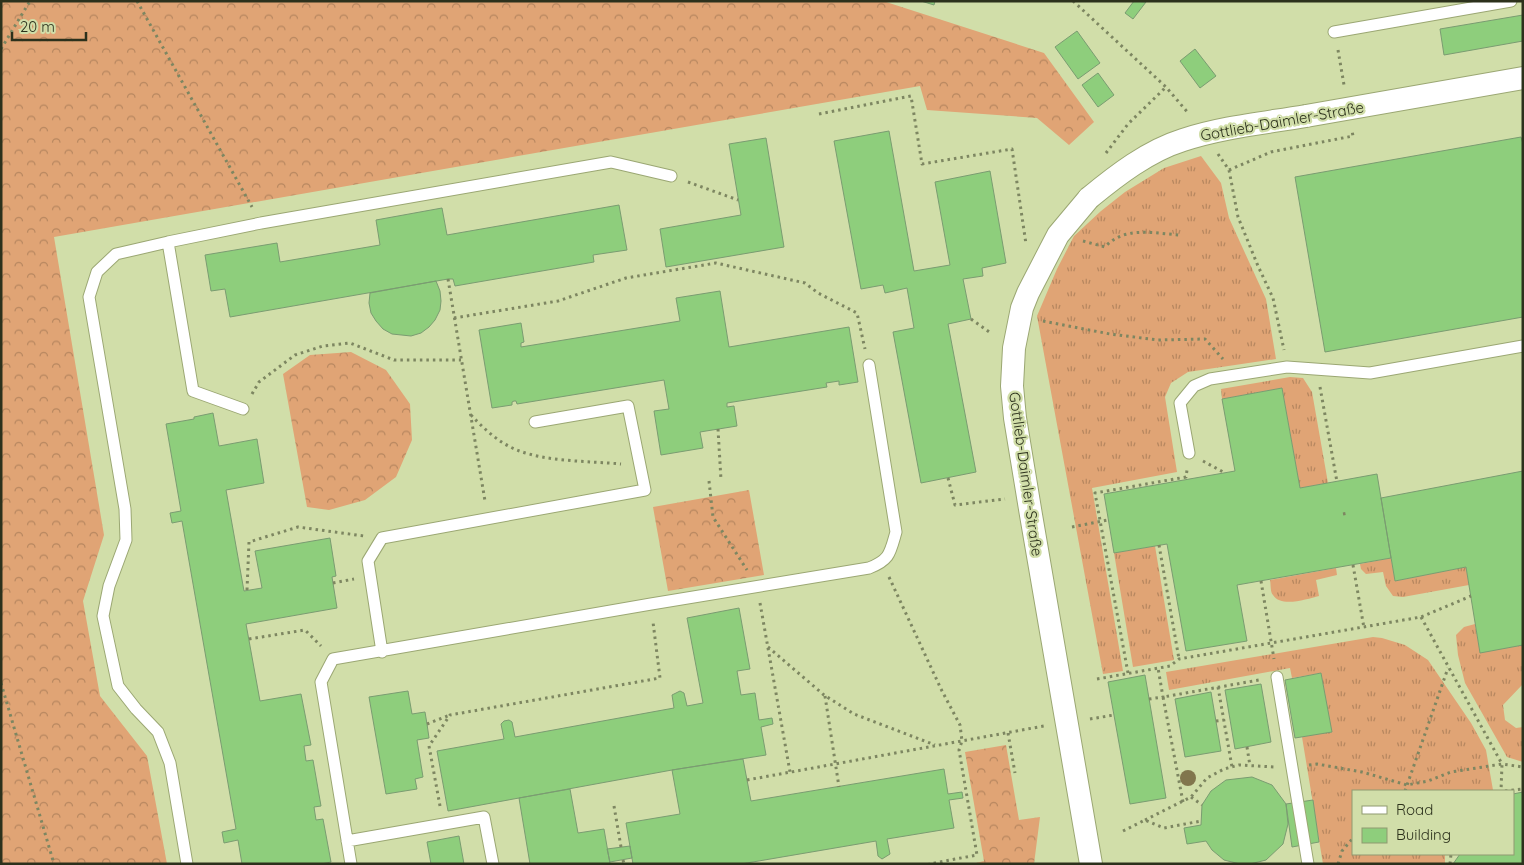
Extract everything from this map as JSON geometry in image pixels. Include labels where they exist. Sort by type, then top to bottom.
[{"type":"street","name":"Gottlieb-Daimler-Straße","points":[[1091,864],[1030,515],[1012,386],[1014,348],[1022,308],[1058,234],[1089,198],[1113,178],[1140,160],[1181,140],[1228,129],[1523,78]]},
{"type":"lane","points":[[1334,32],[1511,1]]},
{"type":"lane","points":[[187,864],[170,762],[158,732],[118,686],[103,616],[109,586],[126,540],[126,509],[89,297],[97,272],[116,254],[168,242],[261,223],[610,162],[670,176]]},
{"type":"lane","points":[[168,242],[193,391],[243,409]]},
{"type":"lane","points":[[1189,453],[1180,403],[1194,386],[1210,379],[1287,366],[1370,373],[1523,346]]},
{"type":"lane","points":[[351,864],[321,682],[333,660],[650,604],[869,568],[882,563],[891,550],[896,532],[869,364]]},
{"type":"lane","points":[[382,652],[368,561],[382,538],[645,490],[628,406],[535,422]]},
{"type":"lane","points":[[1277,677],[1308,864]]},
{"type":"lane","points":[[347,841],[484,817],[493,864]]},
{"type":"path","points":[[1,49],[30,1]]},
{"type":"path","points":[[137,1],[261,223]]},
{"type":"path","points":[[1073,1],[1166,87],[1190,115]]},
{"type":"path","points":[[1334,32],[1349,109]]},
{"type":"path","points":[[1104,156],[1128,124],[1166,87]]},
{"type":"path","points":[[819,114],[911,96],[922,164],[1012,149],[1028,251]]},
{"type":"path","points":[[1228,170],[1271,152],[1304,144],[1353,136]]},
{"type":"path","points":[[1216,151],[1228,170],[1238,217],[1273,298],[1287,366]]},
{"type":"path","points":[[670,176],[738,200]]},
{"type":"path","points":[[1105,247],[1112,239],[1122,234],[1136,232],[1179,235]]},
{"type":"path","points":[[454,318],[558,301],[626,278],[715,260],[805,283],[818,293],[857,313],[869,364]]},
{"type":"path","points":[[448,279],[488,519]]},
{"type":"path","points":[[971,319],[997,337]]},
{"type":"path","points":[[1042,321],[1110,334],[1158,340],[1205,339],[1236,375]]},
{"type":"path","points":[[243,409],[259,382],[294,354],[323,346],[350,343],[394,360],[461,360]]},
{"type":"path","points":[[1317,369],[1337,482]]},
{"type":"path","points":[[470,414],[481,426],[517,450],[553,459],[621,464],[645,490]]},
{"type":"path","points":[[718,429],[721,480]]},
{"type":"path","points":[[1128,673],[1096,493],[1186,477],[1189,453],[1225,473]]},
{"type":"path","points":[[948,478],[955,505],[1013,498]]},
{"type":"path","points":[[709,481],[713,517],[758,587],[790,772]]},
{"type":"path","points":[[1343,514],[1348,513]]},
{"type":"path","points":[[1072,527],[1108,520]]},
{"type":"path","points":[[247,590],[249,542],[298,527],[382,538]]},
{"type":"path","points":[[1160,545],[1179,659]]},
{"type":"path","points":[[882,563],[940,689],[960,725],[962,741],[959,750],[977,855],[929,864]]},
{"type":"path","points":[[1352,565],[1364,628]]},
{"type":"path","points":[[1261,581],[1273,654]]},
{"type":"path","points":[[1097,679],[1170,666],[1179,659],[1421,617],[1471,596]]},
{"type":"path","points":[[427,724],[450,715],[660,678],[650,604]]},
{"type":"path","points":[[1421,617],[1502,764],[1500,790]]},
{"type":"path","points":[[249,639],[304,630],[333,660]]},
{"type":"path","points":[[768,646],[824,695],[854,714],[937,745]]},
{"type":"path","points":[[1405,790],[1448,667]]},
{"type":"path","points":[[1123,830],[1183,802],[1158,668]]},
{"type":"path","points":[[1149,699],[1277,677]]},
{"type":"path","points":[[1,683],[54,864]]},
{"type":"path","points":[[1218,687],[1232,767]]},
{"type":"path","points":[[824,695],[838,787]]},
{"type":"path","points":[[443,824],[430,746],[450,715]]},
{"type":"path","points":[[1094,718],[1114,715]]},
{"type":"path","points":[[1216,721],[1224,720]]},
{"type":"path","points":[[747,780],[1049,725]]},
{"type":"path","points":[[1008,733],[1015,773]]},
{"type":"path","points":[[1247,746],[1250,766]]},
{"type":"path","points":[[1407,785],[1428,781],[1451,772],[1502,764],[1523,767]]},
{"type":"path","points":[[1191,797],[1202,804]]},
{"type":"path","points":[[614,806],[621,847]]},
{"type":"path","points":[[1145,820],[1164,828],[1201,822]]},
{"type":"path","points":[[1338,864],[1342,851],[1352,839]]},
{"type":"green space","points":[[1,1],[883,1],[1044,53],[1094,122],[1069,145],[1037,118],[927,110],[920,86],[54,237],[104,535],[83,601],[100,696],[147,756],[167,864],[1,864]]},
{"type":"green space","points":[[1201,156],[1221,183],[1229,218],[1266,299],[1276,359],[1188,372],[1171,383],[1165,397],[1177,472],[1092,488],[1123,671],[1103,674],[1037,316],[1057,269],[1074,236],[1125,192],[1164,168]]},
{"type":"green space","points":[[351,352],[386,370],[410,404],[412,440],[396,477],[365,500],[329,510],[307,507],[283,374],[310,355]]},
{"type":"green space","points":[[1290,377],[1303,378],[1312,392],[1328,483],[1300,488],[1282,388],[1222,399],[1221,389]]},
{"type":"green space","points":[[749,490],[764,575],[668,591],[653,507]]},
{"type":"green space","points":[[1155,546],[1174,660],[1133,667],[1114,553]]},
{"type":"green space","points":[[1391,558],[1395,581],[1466,567],[1469,585],[1403,597],[1393,596],[1386,586],[1383,572],[1366,574],[1361,569],[1360,564]]},
{"type":"green space","points":[[1336,568],[1337,575],[1316,580],[1319,596],[1288,602],[1277,599],[1272,594],[1270,580]]},
{"type":"green space","points":[[1475,624],[1480,652],[1523,645],[1523,684],[1503,705],[1505,720],[1516,728],[1523,727],[1523,762],[1507,757],[1465,683],[1458,655],[1456,635],[1464,627]]},
{"type":"green space","points":[[1373,637],[1405,645],[1428,660],[1471,723],[1486,750],[1493,790],[1352,790],[1352,855],[1445,855],[1445,864],[1323,864],[1302,737],[1331,731],[1321,673],[1292,678],[1290,668],[1169,690],[1166,672]]},
{"type":"green space","points":[[1006,745],[1019,820],[1040,817],[1034,864],[972,864],[984,861],[965,752]]},
{"type":"building","points":[[921,1],[935,1],[934,5]]},
{"type":"building","points":[[1134,1],[1146,2],[1133,19],[1125,13]]},
{"type":"building","points":[[1523,15],[1523,41],[1444,55],[1440,29]]},
{"type":"building","points":[[1077,31],[1100,63],[1078,79],[1055,47]]},
{"type":"building","points":[[1195,49],[1216,76],[1200,88],[1180,61]]},
{"type":"building","points":[[1098,73],[1114,95],[1098,107],[1082,85]]},
{"type":"building","points":[[889,131],[914,271],[950,265],[935,182],[990,171],[1006,263],[982,268],[983,276],[963,279],[971,319],[948,324],[976,472],[921,483],[893,332],[914,328],[907,288],[885,293],[883,285],[861,289],[834,141]]},
{"type":"building","points":[[1521,137],[1523,144],[1523,317],[1325,352],[1295,177]]},
{"type":"building","points":[[766,138],[784,247],[666,267],[660,229],[741,215],[729,144]]},
{"type":"building","points":[[619,205],[627,250],[593,255],[594,262],[455,286],[453,279],[448,279],[230,317],[225,289],[211,291],[205,255],[277,243],[280,262],[380,245],[376,220],[442,208],[447,235]]},
{"type":"building","points":[[436,281],[440,291],[440,310],[435,320],[421,333],[411,336],[392,334],[383,329],[371,313],[370,293]]},
{"type":"building","points":[[720,291],[729,347],[849,327],[858,382],[839,385],[839,381],[826,383],[827,387],[727,403],[727,407],[734,406],[737,426],[700,432],[703,448],[661,455],[654,411],[669,409],[664,380],[517,404],[514,401],[512,405],[492,408],[479,330],[521,323],[524,342],[521,343],[521,347],[680,321],[676,298]]},
{"type":"building","points":[[1282,388],[1300,488],[1377,474],[1391,558],[1237,585],[1247,641],[1186,651],[1167,544],[1114,553],[1104,494],[1235,471],[1222,399]]},
{"type":"building","points":[[213,413],[219,446],[257,439],[264,483],[226,490],[244,591],[262,588],[255,551],[330,538],[336,576],[332,577],[337,608],[246,624],[260,701],[301,694],[311,745],[304,746],[306,761],[313,760],[321,806],[314,807],[316,820],[323,819],[331,862],[321,864],[242,864],[238,840],[224,843],[222,832],[236,829],[182,521],[172,523],[170,513],[181,511],[166,424],[194,419],[194,417]]},
{"type":"building","points":[[1523,471],[1523,645],[1480,653],[1466,567],[1395,581],[1381,498]]},
{"type":"building","points":[[739,608],[750,669],[737,671],[741,695],[755,693],[759,720],[772,718],[773,724],[761,727],[766,755],[672,770],[448,811],[437,751],[504,739],[501,724],[504,721],[509,720],[512,722],[515,737],[674,708],[672,695],[680,691],[684,693],[687,706],[703,703],[687,618]]},
{"type":"building","points":[[1321,673],[1332,732],[1295,738],[1285,680]]},
{"type":"building","points":[[1145,675],[1166,798],[1130,804],[1108,682]]},
{"type":"building","points":[[1261,684],[1271,742],[1235,749],[1225,690]]},
{"type":"building","points":[[408,691],[412,714],[425,712],[429,738],[417,740],[423,777],[415,779],[417,789],[386,794],[369,697]]},
{"type":"building","points":[[1211,692],[1221,751],[1185,757],[1175,699]]},
{"type":"building","points":[[743,759],[751,801],[944,769],[948,794],[962,792],[963,798],[949,800],[954,828],[887,839],[890,854],[882,859],[878,856],[876,841],[741,864],[633,864],[626,823],[680,814],[672,770]]},
{"type":"building","points":[[1252,777],[1272,785],[1286,804],[1288,824],[1283,844],[1266,860],[1250,864],[1240,864],[1224,860],[1212,850],[1206,841],[1187,844],[1184,828],[1201,825],[1202,805],[1211,791],[1226,780]]},
{"type":"building","points":[[570,789],[578,833],[604,829],[610,864],[530,864],[519,798]]},
{"type":"building","points":[[1523,792],[1523,864],[1453,864],[1459,855],[1514,855],[1514,794]]},
{"type":"building","points":[[1313,800],[1319,842],[1292,847],[1286,804]]},
{"type":"building","points":[[459,836],[464,864],[431,864],[427,842]]},
{"type":"building","points":[[630,846],[632,858],[610,862],[607,849]]}]
